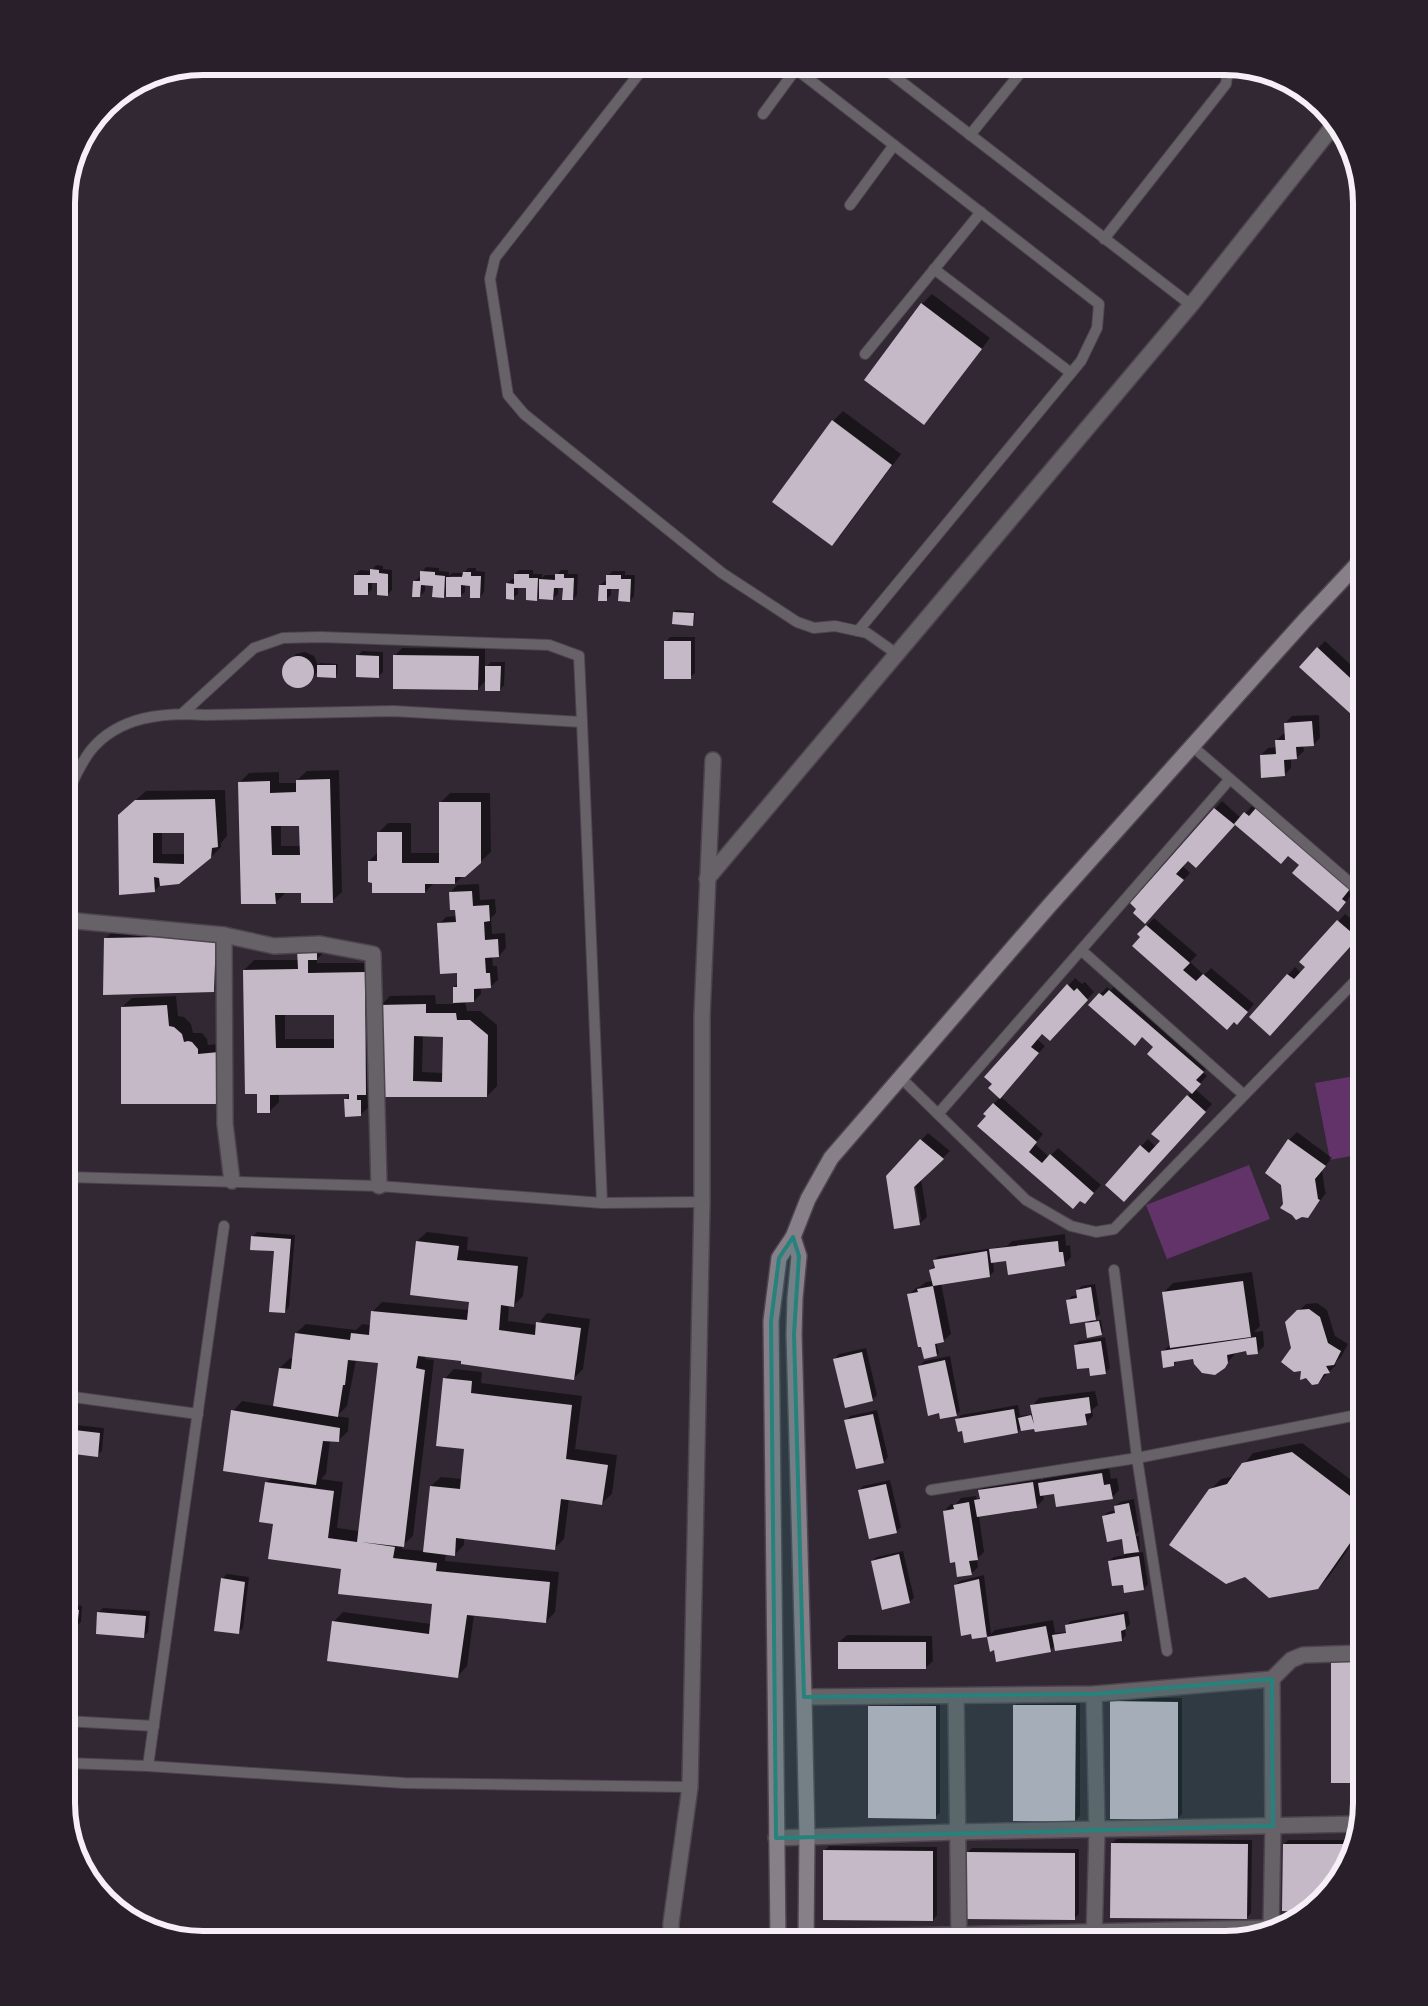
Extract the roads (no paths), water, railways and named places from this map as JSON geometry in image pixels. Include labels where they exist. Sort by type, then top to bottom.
[{"type":"main road","points":[[778,1931],[771,1320],[779,1258],[794,1237],[808,1198],[831,1158],[1049,906],[1353,569]]},
{"type":"main road","points":[[794,1237],[799,1256],[794,1334],[807,1837],[806,1931]]},
{"type":"street","points":[[707,879],[1190,305],[1330,130]]},
{"type":"street","points":[[671,1931],[690,1787],[702,1202],[702,1016],[713,760]]},
{"type":"street","points":[[75,921],[224,935],[274,946],[320,944],[373,954],[379,1186]]},
{"type":"street","points":[[224,935],[225,1124],[232,1181]]},
{"type":"street","points":[[804,1697],[956,1697],[1094,1694],[1272,1679],[1291,1660],[1303,1655],[1353,1653]]},
{"type":"street","points":[[1269,1923],[1273,1826],[1272,1679]]},
{"type":"street","points":[[1094,1694],[1097,1830],[1094,1931]]},
{"type":"street","points":[[956,1697],[959,1931]]},
{"type":"street","points":[[776,1838],[957,1832],[1351,1824]]},
{"type":"street","points":[[1203,1931],[1247,1929]]},
{"type":"lane","points":[[638,75],[495,258],[490,279],[508,395],[524,414],[722,573],[797,622],[814,628],[835,626],[867,633],[897,654]]},
{"type":"lane","points":[[763,114],[789,75]]},
{"type":"lane","points":[[803,75],[1099,304],[1097,328],[1081,361],[858,631]]},
{"type":"lane","points":[[893,75],[1190,305]]},
{"type":"lane","points":[[970,135],[1019,75]]},
{"type":"lane","points":[[1104,239],[1226,84],[1226,75]]},
{"type":"lane","points":[[850,205],[894,144]]},
{"type":"lane","points":[[865,354],[981,212]]},
{"type":"lane","points":[[934,269],[1071,373]]},
{"type":"lane","points":[[183,713],[254,648],[283,638],[320,637],[549,645],[579,656],[602,1203]]},
{"type":"lane","points":[[75,776],[92,749],[117,729],[136,719],[183,713],[205,715],[393,711],[582,722]]},
{"type":"lane","points":[[1192,746],[1353,885]]},
{"type":"lane","points":[[938,1114],[1230,779]]},
{"type":"lane","points":[[1081,950],[1244,1095]]},
{"type":"lane","points":[[900,1077],[1026,1200],[1071,1226],[1096,1232],[1114,1229],[1353,983]]},
{"type":"lane","points":[[75,1177],[379,1186],[602,1203],[702,1202]]},
{"type":"lane","points":[[148,1766],[224,1226]]},
{"type":"lane","points":[[1114,1270],[1137,1458],[1167,1651]]},
{"type":"lane","points":[[75,1397],[198,1414]]},
{"type":"lane","points":[[931,1490],[1137,1458],[1353,1416]]},
{"type":"lane","points":[[75,1722],[154,1726]]},
{"type":"lane","points":[[75,1763],[148,1766],[404,1783],[690,1787]]}]
